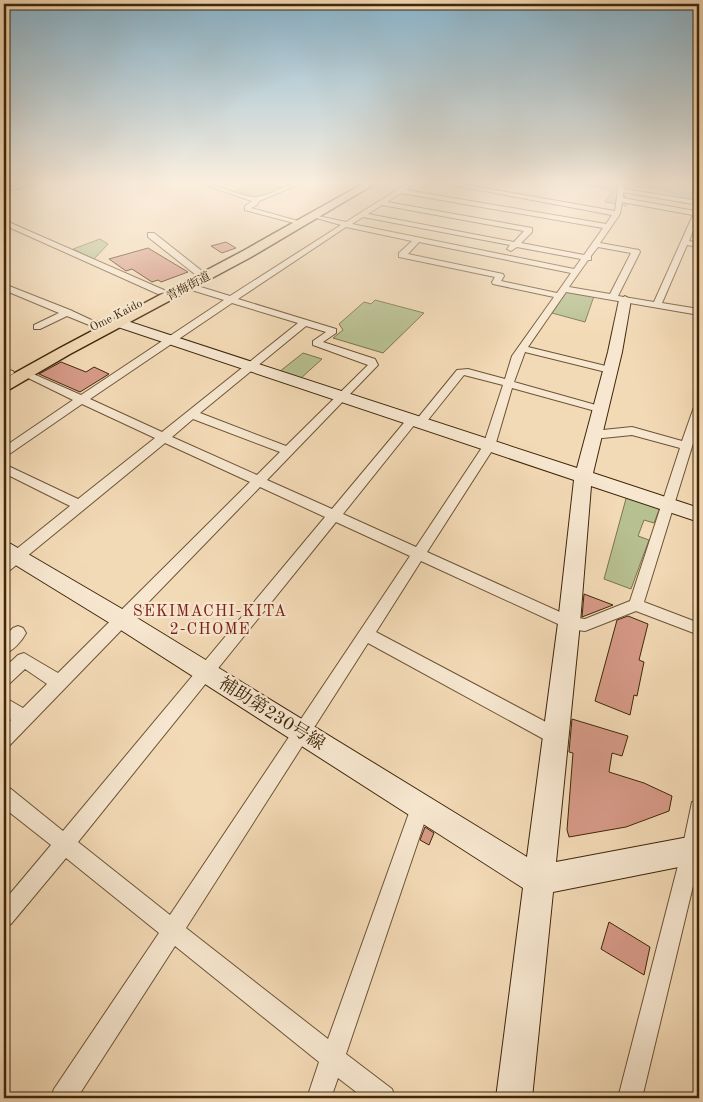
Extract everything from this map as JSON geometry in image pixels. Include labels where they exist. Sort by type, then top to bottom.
[{"type":"main road","name":"Ome Kaido","points":[[5,377],[97,325],[269,234]]},
{"type":"main road","name":"青梅街道","points":[[5,377],[24,374],[282,234]]},
{"type":"street","points":[[32,234],[161,292]]},
{"type":"street","points":[[4,452],[230,299],[330,234]]},
{"type":"street","points":[[376,234],[417,240],[489,258],[504,258],[516,263],[576,272]]},
{"type":"street","points":[[435,244],[445,234]]},
{"type":"street","points":[[466,234],[588,258]]},
{"type":"street","points":[[504,258],[525,234]]},
{"type":"street","points":[[63,1098],[172,928],[489,446],[517,356],[576,272],[588,258],[603,234]]},
{"type":"street","points":[[657,305],[688,234]]},
{"type":"street","points":[[151,235],[198,273]]},
{"type":"street","points":[[417,240],[402,255],[500,276],[496,282],[699,311]]},
{"type":"street","points":[[684,242],[699,245]]},
{"type":"street","points":[[514,1098],[569,624],[584,477],[610,370],[618,299],[636,252],[596,244]]},
{"type":"street","points":[[4,739],[373,365],[371,361],[316,344],[333,331],[188,286]]},
{"type":"street","points":[[4,287],[97,325],[119,323],[699,515]]},
{"type":"street","points":[[37,326],[67,312]]},
{"type":"street","points":[[8,557],[79,505],[305,322]]},
{"type":"street","points":[[522,348],[610,370]]},
{"type":"street","points":[[4,917],[333,516],[461,372],[468,372],[599,409]]},
{"type":"street","points":[[24,374],[569,624],[586,625],[636,605],[699,629]]},
{"type":"street","points":[[636,605],[686,446],[695,434],[699,407]]},
{"type":"street","points":[[192,414],[288,451]]},
{"type":"street","points":[[593,435],[632,431],[686,446]]},
{"type":"street","points":[[4,468],[79,505]]},
{"type":"street","name":"補助第230号線","points":[[8,557],[121,619],[538,880]]},
{"type":"street","points":[[4,647],[18,633]]},
{"type":"street","points":[[365,634],[555,736]]},
{"type":"street","points":[[4,676],[24,660],[59,683]]},
{"type":"street","points":[[4,705],[24,719]]},
{"type":"street","points":[[4,796],[384,1098]]},
{"type":"street","points":[[318,1098],[421,806]]},
{"type":"street","points":[[630,1098],[695,850],[699,809]]},
{"type":"street","points":[[538,880],[695,850]]},
{"type":"green space","points":[[100,239],[108,244],[94,259],[73,249]]},
{"type":"green space","points":[[567,291],[594,296],[585,322],[552,313]]},
{"type":"green space","points":[[375,300],[424,313],[383,353],[333,338],[343,330],[339,324],[364,302],[371,304]]},
{"type":"green space","points":[[303,353],[322,359],[300,379],[279,372]]},
{"type":"green space","points":[[627,495],[657,505],[659,510],[654,523],[644,520],[638,536],[649,540],[631,589],[604,579]]},
{"type":"building","points":[[226,242],[236,248],[222,253],[211,246]]},
{"type":"building","points":[[148,248],[188,272],[161,282],[158,280],[152,282],[132,269],[126,271],[109,259]]},
{"type":"building","points":[[61,362],[86,372],[94,367],[109,374],[80,392],[39,374]]},
{"type":"building","points":[[584,594],[613,605],[582,617]]},
{"type":"building","points":[[628,616],[648,624],[639,660],[644,662],[637,696],[634,695],[630,715],[595,701],[617,620]]},
{"type":"building","points":[[572,719],[628,736],[622,756],[612,753],[609,772],[644,783],[672,796],[669,811],[626,827],[569,837],[567,830],[573,753],[569,752]]},
{"type":"building","points":[[425,827],[434,833],[429,845],[420,840]]},
{"type":"building","points":[[609,922],[650,947],[644,975],[601,949]]},
{"type":"district","name":"SEKIMACHI-KITA 2-CHOME","points":[[210,619]]}]
